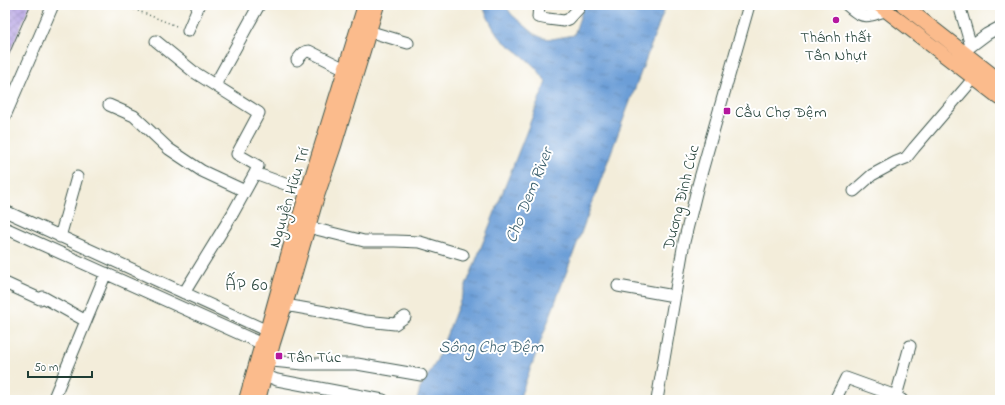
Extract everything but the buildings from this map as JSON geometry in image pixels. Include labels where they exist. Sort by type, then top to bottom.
[{"type":"main road","name":"Nguyễn Hữu Trí","points":[[272,333],[286,305],[317,196],[345,68],[365,5]]},
{"type":"main road","name":"Nguyễn Hữu Trí","points":[[246,400],[263,360],[272,333],[290,248],[307,192],[329,144],[377,5]]},
{"type":"main road","points":[[908,7],[963,54],[1000,81]]},
{"type":"main road","points":[[883,8],[963,54],[974,78],[1000,98]]},
{"type":"main road","name":"Nguyễn Hữu Trí","points":[[258,400],[263,360]]},
{"type":"street","points":[[5,116],[53,5]]},
{"type":"street","points":[[188,31],[199,5]]},
{"type":"street","points":[[215,86],[259,5]]},
{"type":"street","points":[[539,5],[538,17],[564,20],[569,19],[580,5]]},
{"type":"street","name":"Dương Đình Cúc","points":[[657,400],[684,242],[698,185],[749,5]]},
{"type":"street","points":[[847,5],[860,15],[870,16],[882,11],[883,8]]},
{"type":"street","points":[[958,5],[963,54]]},
{"type":"street","points":[[963,54],[987,34],[1000,27]]},
{"type":"street","points":[[368,31],[408,43]]},
{"type":"street","points":[[156,41],[194,72],[259,113],[237,154],[258,166],[234,213],[184,293]]},
{"type":"street","points":[[297,60],[303,53],[309,51],[345,68]]},
{"type":"street","points":[[854,191],[872,175],[906,158],[974,78]]},
{"type":"street","points":[[109,105],[134,116],[169,149],[202,171],[245,191]]},
{"type":"street","points":[[255,173],[307,192]]},
{"type":"street","points":[[60,237],[77,177]]},
{"type":"street","points":[[5,212],[272,333]]},
{"type":"street","points":[[308,227],[364,241],[420,242],[463,255]]},
{"type":"street","points":[[5,228],[106,273],[263,360],[303,364],[356,364],[421,375]]},
{"type":"street","points":[[53,400],[106,273]]},
{"type":"street","points":[[5,283],[40,299],[43,297],[86,321]]},
{"type":"street","points":[[618,286],[674,296]]},
{"type":"street","points":[[286,305],[395,324],[405,317]]},
{"type":"street","points":[[835,400],[846,378],[899,398],[910,346]]},
{"type":"street","points":[[263,360],[277,380],[383,400]]},
{"type":"path","points":[[123,5],[188,31]]},
{"type":"water","name":"Sông Chợ Đệm","points":[[482,5],[505,5],[512,15],[536,35],[543,38],[552,39],[574,35],[584,5],[666,5],[520,400],[417,400],[420,389],[436,362],[546,82],[532,64],[502,40],[492,26]]},
{"type":"place","name":"Thánh thất Tân Nhựt","points":[[836,20]]},
{"type":"place","name":"Cầu Chợ Đệm","points":[[727,111]]},
{"type":"place","name":"Tân Túc","points":[[279,356]]},
{"type":"district","name":"ẤP 60","points":[[247,284]]},
{"type":"water label","name":"Cho Dem River","points":[[528,195]]}]
